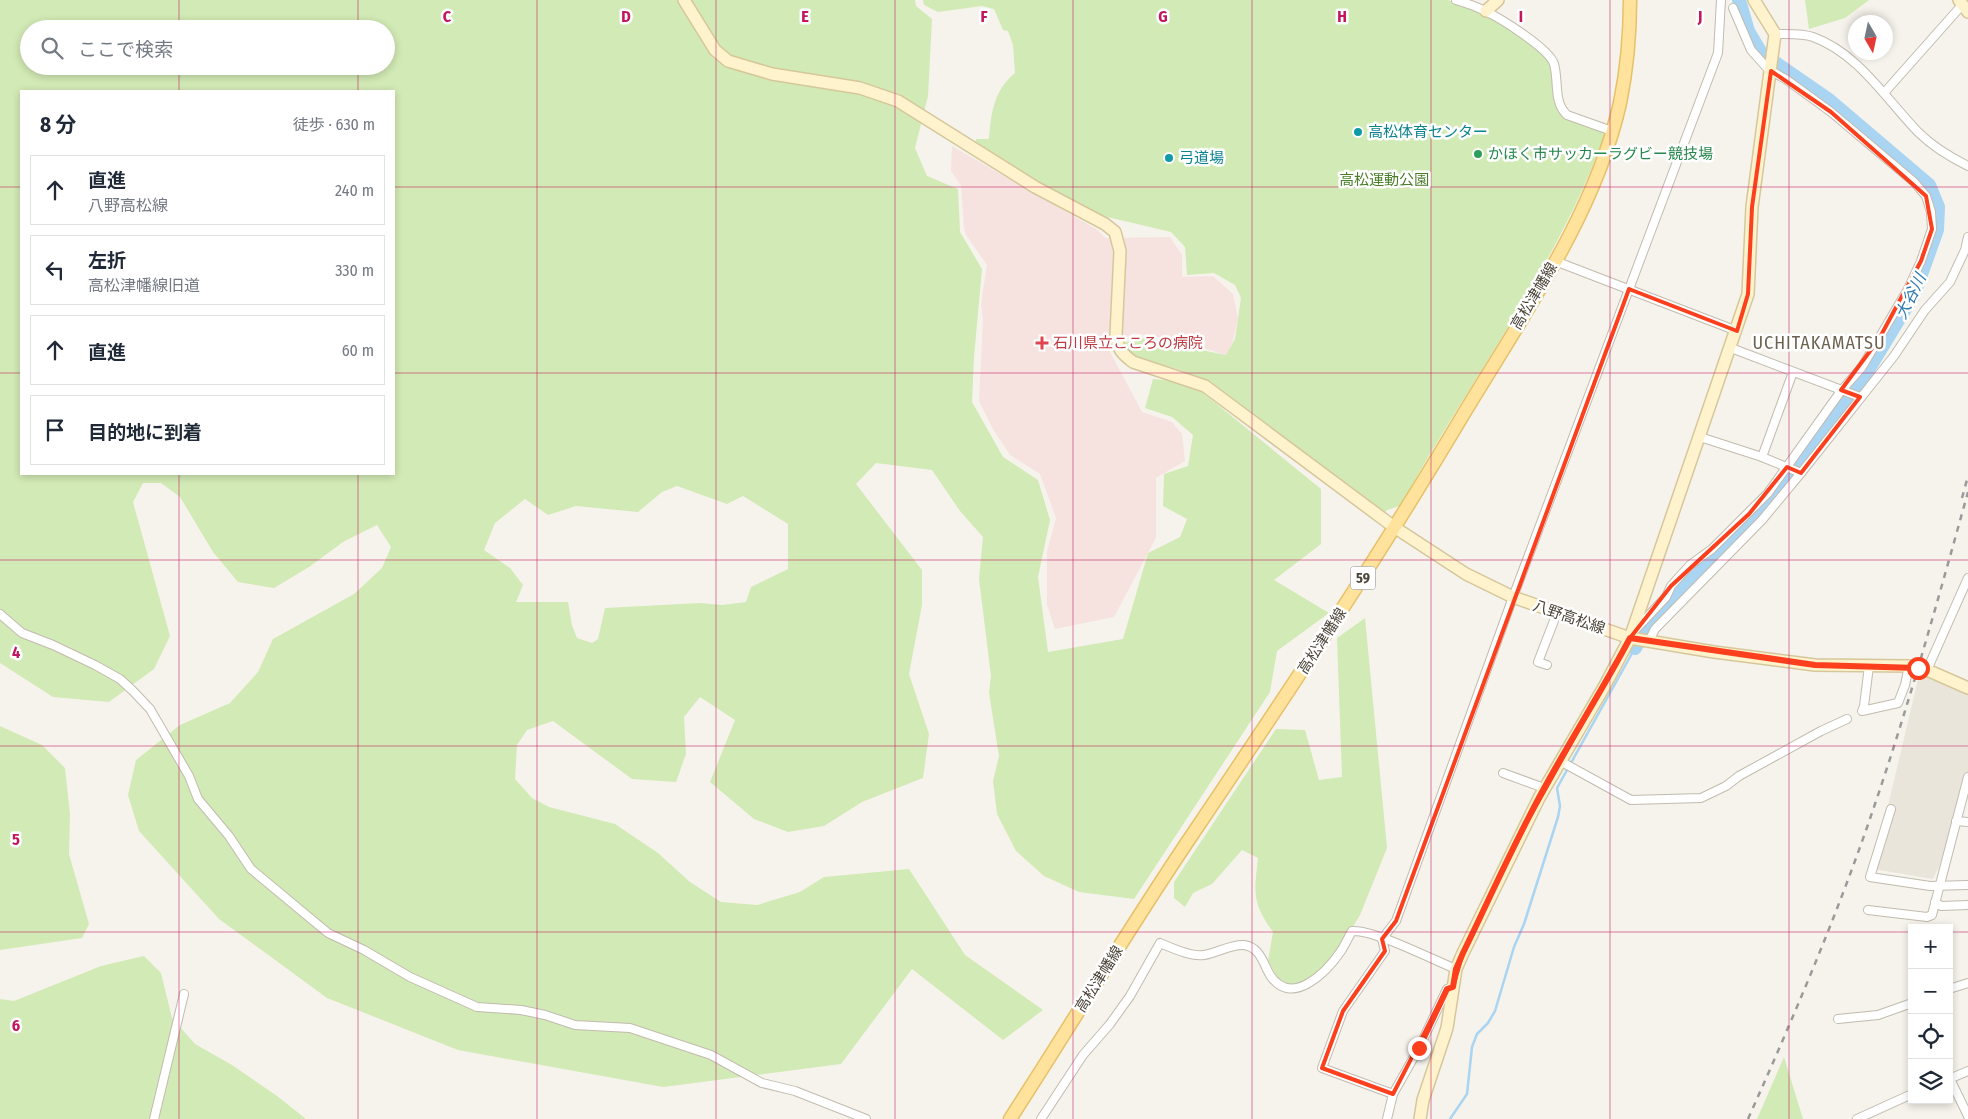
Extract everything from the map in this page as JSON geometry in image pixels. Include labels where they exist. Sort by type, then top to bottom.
[{"type":"main road","name":"高松津幡線","points":[[1010,1119],[1155,889],[1286,695],[1394,528],[1555,261],[1584,205],[1603,160],[1612,131],[1626,67],[1630,0]]},
{"type":"street","name":"八野高松線","points":[[684,0],[715,50],[728,61],[772,74],[860,88],[898,100],[1034,187],[1105,224],[1115,232],[1120,251],[1116,335],[1118,348],[1123,354],[1133,362],[1192,379],[1205,386],[1394,528],[1466,574],[1513,597],[1639,639],[1815,665],[1908,666],[1927,670],[1968,688]]},
{"type":"street","points":[[1456,0],[1486,11],[1546,52],[1552,58],[1559,104],[1563,111],[1612,131]]},
{"type":"street","points":[[1486,11],[1498,0]]},
{"type":"street","points":[[1382,939],[1396,920],[1513,597],[1718,53],[1721,0]]},
{"type":"street","points":[[1639,639],[1700,437],[1748,294],[1752,207],[1774,56],[1775,34],[1754,0]]},
{"type":"street","points":[[1884,93],[1963,6]]},
{"type":"street","points":[[1420,1119],[1423,1100],[1447,1028],[1456,969],[1544,788],[1562,762],[1604,687],[1639,639],[1671,586],[1690,566],[1712,549],[1748,514],[1788,468],[1862,366],[1908,289],[1921,262],[1932,229],[1931,212],[1926,196],[1914,182],[1830,112],[1771,70],[1751,50],[1733,8]]},
{"type":"street","points":[[1775,34],[1812,37],[1841,51],[1884,93],[1918,132],[1950,158],[1968,166]]},
{"type":"street","points":[[1639,639],[1655,629],[1762,520],[1858,396],[1894,356],[1925,310],[1950,282],[1965,250],[1968,238]]},
{"type":"street","points":[[1555,261],[1737,331]]},
{"type":"street","points":[[1731,348],[1858,396]]},
{"type":"street","points":[[1762,457],[1793,372]]},
{"type":"street","points":[[1700,437],[1762,457],[1799,472]]},
{"type":"street","points":[[1927,670],[1968,578]]},
{"type":"street","points":[[1547,666],[1538,662],[1557,613]]},
{"type":"street","points":[[0,614],[22,633],[96,665],[120,679],[134,691],[150,708],[189,776],[198,799],[229,836],[251,869],[328,933],[364,950],[410,977],[477,1007],[521,1010],[545,1015],[575,1025],[630,1028],[711,1055],[762,1083],[795,1091],[866,1119]]},
{"type":"street","points":[[1869,666],[1862,710],[1898,703],[1905,686],[1908,666]]},
{"type":"street","points":[[1562,762],[1631,800],[1701,798],[1726,786],[1739,776],[1821,731],[1848,719]]},
{"type":"street","points":[[1503,773],[1544,788]]},
{"type":"street","points":[[1868,910],[1927,917],[1932,915],[1968,778]]},
{"type":"street","points":[[1891,809],[1870,878],[1930,886],[1968,885]]},
{"type":"street","points":[[1956,821],[1968,822]]},
{"type":"street","points":[[1936,902],[1941,906],[1968,905]]},
{"type":"street","points":[[1041,1119],[1083,1055],[1130,996],[1160,943],[1202,956],[1242,945],[1251,947],[1258,952],[1271,976],[1278,984],[1288,989],[1301,989],[1312,983],[1342,951],[1352,932],[1358,931],[1456,969]]},
{"type":"street","points":[[1382,939],[1385,951],[1343,1011],[1322,1068],[1393,1094]]},
{"type":"street","points":[[1953,988],[1968,982]]},
{"type":"street","points":[[1387,1119],[1393,1094],[1419,1048],[1447,989],[1453,987]]},
{"type":"street","points":[[154,1119],[184,994]]},
{"type":"street","points":[[1838,1019],[1878,1015],[1908,1004]]},
{"type":"street","points":[[1953,1078],[1968,1071]]},
{"type":"street","points":[[1953,1085],[1968,1116]]},
{"type":"street","points":[[1857,1119],[1908,1096]]},
{"type":"highlighted area","points":[[1771,71],[1831,112],[1926,196],[1932,229],[1921,261],[1879,339],[1841,390],[1860,397],[1801,473],[1787,467],[1749,514],[1671,586],[1630,638],[1519,836],[1463,953],[1453,987],[1447,989],[1393,1094],[1322,1068],[1343,1011],[1385,951],[1382,939],[1396,921],[1629,289],[1737,331],[1748,294],[1752,207]]},
{"type":"shaded area","points":[[952,146],[1096,229],[1106,238],[1170,237],[1182,255],[1182,277],[1213,276],[1233,294],[1238,318],[1232,344],[1226,355],[1179,341],[1133,333],[1109,350],[1142,412],[1172,422],[1182,434],[1185,461],[1156,478],[1156,538],[1114,617],[1055,629],[1047,605],[1047,552],[1056,518],[1040,474],[1010,455],[993,429],[979,401],[983,319],[981,304],[987,265],[966,235],[961,186],[951,171]]},
{"type":"shaded area","points":[[1920,671],[1968,690],[1968,776],[1952,837],[1933,879],[1873,869]]},
{"type":"green space","points":[[0,0],[915,0],[916,6],[932,19],[928,96],[915,148],[927,176],[958,189],[960,232],[982,269],[972,402],[1003,457],[1038,480],[1050,520],[1038,577],[1048,652],[1123,639],[1148,553],[1180,537],[1187,519],[1163,506],[1164,474],[1188,466],[1193,435],[1172,417],[1145,408],[1153,379],[1174,381],[1197,388],[1321,489],[1321,544],[1274,580],[1329,613],[1277,651],[1270,692],[1134,899],[1079,892],[1044,876],[1016,851],[997,814],[993,781],[999,756],[989,693],[991,676],[979,579],[983,537],[960,511],[932,470],[876,463],[856,484],[922,570],[922,605],[909,674],[929,734],[923,778],[862,802],[824,826],[788,832],[754,819],[710,782],[735,720],[700,697],[684,717],[686,754],[676,782],[632,779],[553,721],[527,730],[517,745],[515,779],[532,798],[549,807],[615,824],[658,853],[690,882],[721,902],[757,905],[800,892],[824,877],[909,869],[965,955],[1043,1010],[1003,1040],[912,969],[841,1064],[663,1087],[458,1050],[327,998],[219,919],[139,831],[128,795],[136,760],[180,725],[230,703],[258,672],[273,639],[354,594],[382,568],[391,547],[377,525],[343,542],[309,567],[274,588],[238,582],[213,552],[180,497],[161,483],[143,483],[133,502],[170,636],[154,669],[109,702],[53,697],[0,663]],"holes":[[[677,486],[727,504],[743,496],[788,524],[788,569],[751,587],[746,602],[722,605],[700,603],[605,608],[598,639],[592,643],[577,638],[572,625],[568,602],[516,602],[523,585],[510,568],[484,550],[495,523],[525,499],[548,515],[576,506],[638,512],[662,492]]]},
{"type":"green space","name":"高松運動公園","points":[[923,0],[1448,0],[1478,10],[1546,54],[1552,69],[1559,109],[1563,116],[1606,131],[1586,181],[1538,276],[1400,506],[1387,510],[1385,513],[1227,396],[1181,370],[1136,357],[1123,343],[1140,338],[1226,355],[1235,339],[1241,298],[1235,285],[1214,273],[1187,275],[1185,247],[1171,232],[1103,216],[1023,175],[975,145],[976,139],[989,139],[991,120],[998,94],[1015,73],[1013,45],[1008,31],[1003,30],[994,9],[982,6],[938,12],[924,5]]},
{"type":"green space","points":[[1805,0],[1869,0],[1845,18],[1809,29]]},
{"type":"green space","points":[[1365,618],[1387,848],[1360,915],[1336,955],[1314,978],[1299,986],[1286,985],[1276,975],[1268,961],[1273,932],[1261,913],[1256,897],[1258,858],[1242,850],[1212,884],[1193,893],[1185,907],[1174,898],[1174,882],[1276,729],[1305,730],[1319,780],[1342,777],[1337,638]]},
{"type":"green space","points":[[0,726],[42,745],[65,768],[70,814],[69,854],[89,924],[82,938],[0,950]]},
{"type":"green space","points":[[144,956],[161,973],[172,1018],[195,1044],[232,1065],[306,1119],[0,1119],[0,999],[14,1001],[101,966]]},
{"type":"green space","points":[[1784,1057],[1803,1119],[1757,1119]]},
{"type":"waterway","name":"大谷川","points":[[1635,648],[1645,628],[1766,505],[1863,378],[1914,294],[1937,230],[1938,207],[1929,185],[1829,100],[1761,53],[1748,31],[1739,0]]},
{"type":"waterway","points":[[1450,1119],[1467,1094],[1472,1047],[1477,1034],[1488,1023],[1495,1011],[1514,947],[1524,924],[1558,817],[1560,806],[1557,788],[1635,648]]},
{"type":"railway","points":[[1962,498],[1968,476]]},
{"type":"railway","points":[[1748,1119],[1815,963],[1861,844],[1912,687],[1968,492]]},
{"type":"place","name":"高松体育センター","points":[[1358,132]]},
{"type":"place","name":"かほく市サッカーラグビー競技場","points":[[1478,154]]},
{"type":"place","name":"弓道場","points":[[1169,158]]},
{"type":"place","name":"石川県立こころの病院","points":[[1042,343]]},
{"type":"district","name":"UCHITAKAMATSU","points":[[1819,343]]},
{"type":"route","points":[[1419,1048],[1447,989],[1453,987],[1456,969],[1519,836],[1548,781],[1604,687],[1630,638],[1714,652],[1815,665],[1908,666],[1918,668]]}]
